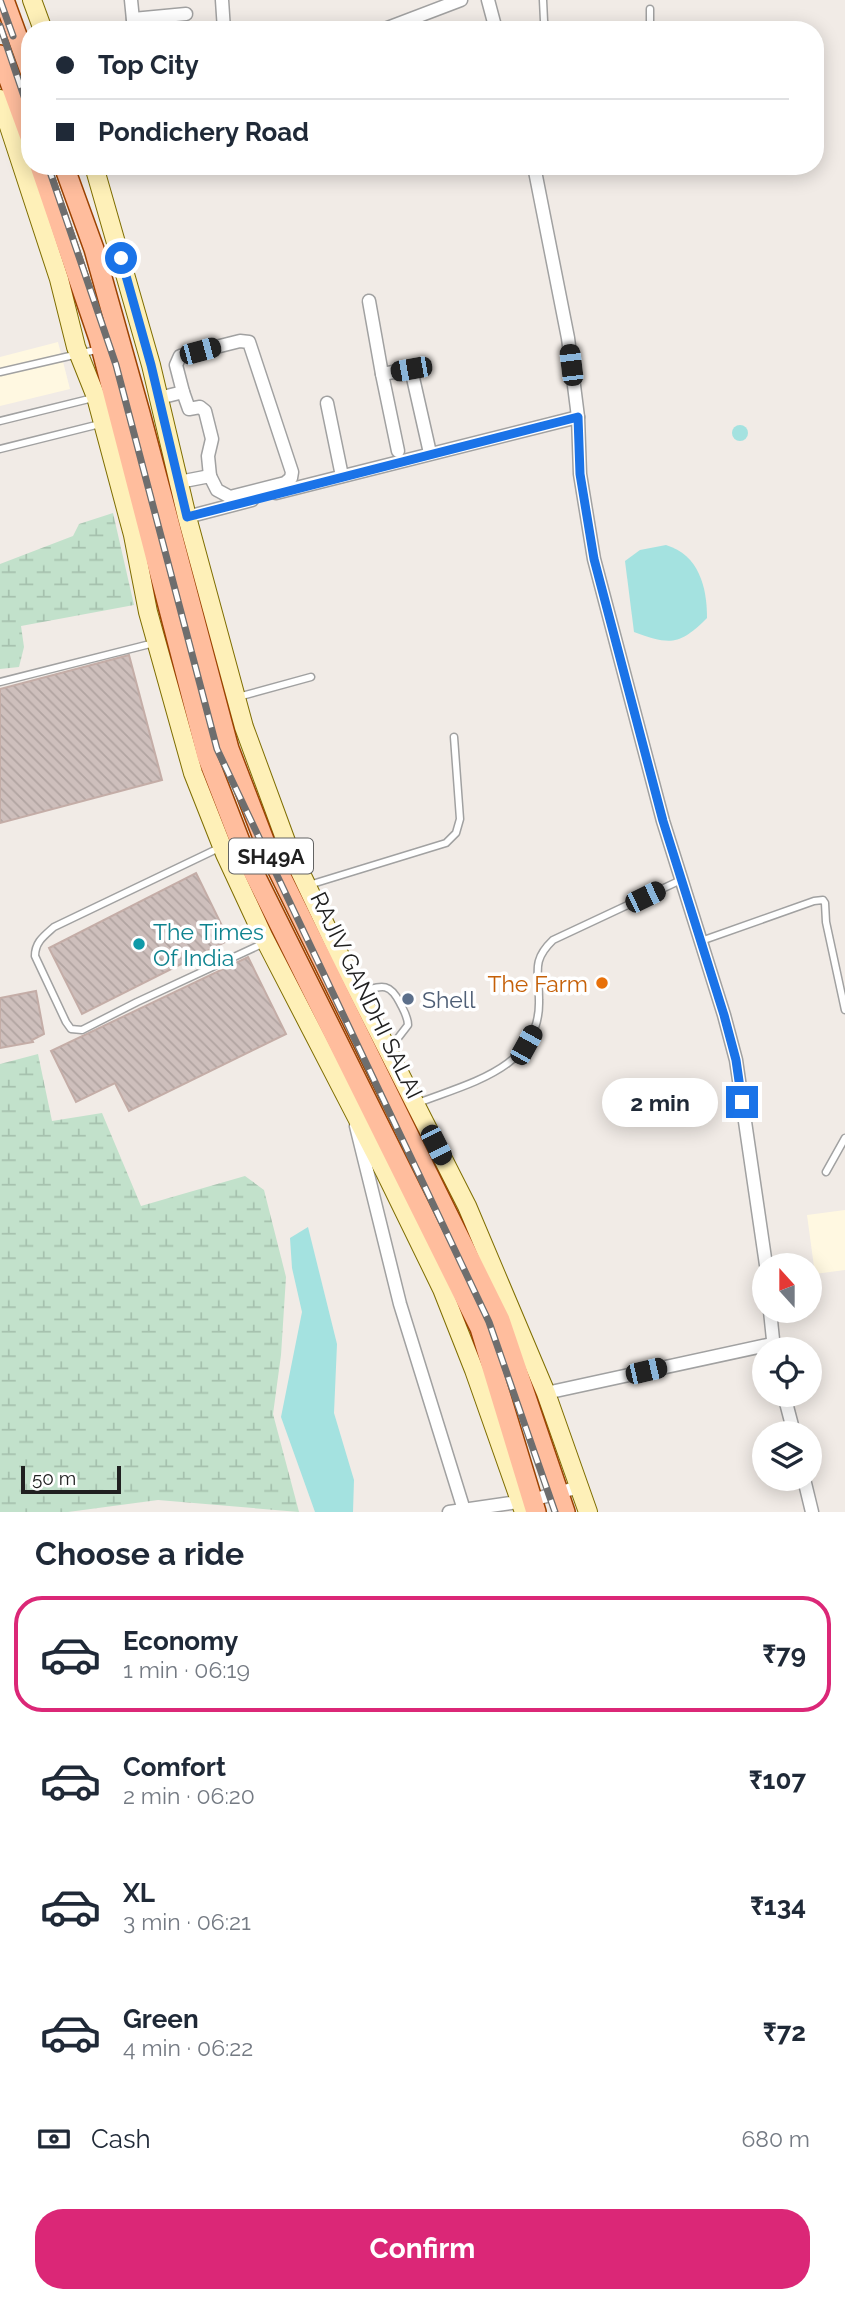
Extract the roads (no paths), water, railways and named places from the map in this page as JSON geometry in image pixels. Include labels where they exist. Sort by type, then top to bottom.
[{"type":"main road","points":[[4,0],[21,46]]},
{"type":"main road","points":[[0,55],[21,112]]},
{"type":"main road","name":"RAJIV GANDHI SALAI","points":[[43,175],[101,348],[104,395],[111,421],[133,472],[207,756],[246,857],[401,1187],[480,1328],[528,1506]]},
{"type":"main road","name":"RAJIV GANDHI SALAI","points":[[67,175],[94,248],[141,413],[229,749],[267,848],[500,1320],[565,1512]]},
{"type":"main road","points":[[133,472],[155,468]]},
{"type":"street","points":[[32,0],[40,21]]},
{"type":"street","points":[[131,0],[134,21]]},
{"type":"street","points":[[222,0],[223,21]]},
{"type":"street","points":[[406,21],[461,0]]},
{"type":"street","points":[[488,0],[490,21]]},
{"type":"street","points":[[150,21],[186,14]]},
{"type":"street","points":[[0,99],[21,163]]},
{"type":"street","points":[[25,175],[59,279],[79,354],[104,395]]},
{"type":"street","points":[[97,175],[159,398],[187,517],[244,727],[307,886],[387,1051],[467,1206],[546,1393],[588,1512]]},
{"type":"street","points":[[536,175],[558,278],[578,417],[580,474],[594,559],[663,821],[736,1060],[764,1253]]},
{"type":"street","points":[[369,301],[398,451]]},
{"type":"street","points":[[240,341],[249,342],[292,472],[291,478],[285,483],[230,496],[217,490],[210,476],[208,456],[212,439],[205,411],[200,407],[189,409],[183,392],[176,365],[180,356],[240,341]]},
{"type":"street","points":[[382,374],[411,369],[430,453]]},
{"type":"street","points":[[159,398],[183,392]]},
{"type":"street","points":[[327,403],[342,476]]},
{"type":"street","points":[[187,517],[578,417]]},
{"type":"street","points":[[111,421],[148,612],[193,773],[222,846],[266,942],[350,1102],[401,1187]]},
{"type":"street","points":[[178,482],[210,476]]},
{"type":"street","points":[[350,1102],[400,1304],[464,1510]]},
{"type":"street","points":[[546,1393],[752,1351]]},
{"type":"street","points":[[449,1512],[528,1506],[579,1487]]},
{"type":"street","points":[[807,1491],[812,1512]]},
{"type":"lane","points":[[543,0],[544,21]]},
{"type":"lane","points":[[650,9],[650,21]]},
{"type":"lane","points":[[0,372],[101,348]]},
{"type":"lane","points":[[0,421],[133,387]]},
{"type":"lane","points":[[0,449],[141,413]]},
{"type":"lane","points":[[0,682],[158,642]]},
{"type":"lane","points":[[236,698],[312,677]]},
{"type":"lane","points":[[307,886],[446,844],[456,833],[460,819],[454,737]]},
{"type":"lane","points":[[222,846],[54,927],[36,947],[35,956],[66,1023],[71,1029],[82,1030],[266,942]]},
{"type":"lane","points":[[416,1104],[514,1061],[538,1025],[537,967],[541,951],[553,940],[681,880]]},
{"type":"lane","points":[[701,941],[805,904],[823,901],[845,1010]]},
{"type":"lane","points":[[358,992],[378,986],[390,988],[407,1016],[408,1026],[387,1051]]},
{"type":"lane","points":[[826,1172],[845,1138]]},
{"type":"water","points":[[737,425],[743,425],[748,433],[746,439],[737,441],[732,436],[732,430]]},
{"type":"water","points":[[666,545],[686,556],[699,574],[707,606],[707,618],[689,634],[666,641],[634,632],[625,561],[640,550]]},
{"type":"water","points":[[308,1227],[337,1344],[334,1413],[354,1480],[353,1512],[315,1512],[281,1417],[302,1312],[292,1268],[290,1238]]},
{"type":"railway","points":[[0,0],[13,36]]},
{"type":"railway","points":[[0,26],[21,88]]},
{"type":"railway","points":[[51,175],[116,365],[217,749],[489,1322],[555,1512]]},
{"type":"place","name":"The Times Of India","points":[[139,944]]},
{"type":"place","name":"The Farm","points":[[602,983]]},
{"type":"place","name":"Shell","points":[[408,999]]}]
